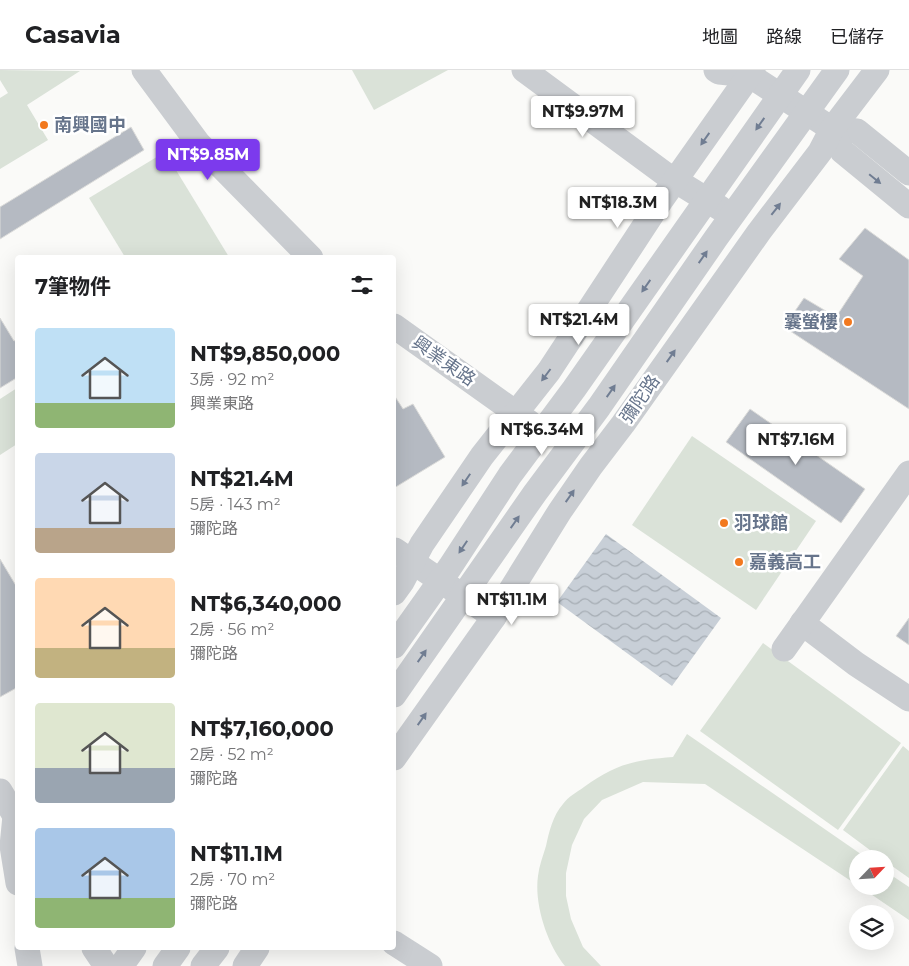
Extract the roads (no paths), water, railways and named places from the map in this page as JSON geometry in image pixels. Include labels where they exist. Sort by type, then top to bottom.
[{"type":"street","points":[[144,70],[198,143],[308,255]]},
{"type":"street","points":[[524,70],[670,177],[758,232]]},
{"type":"street","points":[[396,643],[510,476],[798,70]]},
{"type":"street","name":"彌陀路","points":[[396,692],[535,493],[600,407],[732,216],[837,70]]},
{"type":"street","name":"彌陀路","points":[[396,755],[494,617],[560,511],[591,466],[623,424],[758,232],[820,152],[832,129],[877,70]]},
{"type":"street","points":[[717,71],[751,73],[808,112],[832,129],[842,151],[909,206]]},
{"type":"street","points":[[396,586],[404,556],[422,544],[482,456],[549,371],[670,177],[751,73]]},
{"type":"street","points":[[832,129],[857,131],[909,173]]},
{"type":"street","name":"興業東路","points":[[396,327],[591,466]]},
{"type":"street","points":[[784,649],[909,473]]},
{"type":"street","points":[[404,556],[494,617]]},
{"type":"street","points":[[802,623],[856,664],[909,699]]},
{"type":"street","points":[[0,791],[15,816]]},
{"type":"street","points":[[15,821],[6,848],[15,874]]},
{"type":"street","points":[[396,943],[430,966]]},
{"type":"street","points":[[27,950],[30,966]]},
{"type":"street","points":[[95,950],[106,966]]},
{"type":"street","points":[[121,966],[133,950]]},
{"type":"street","points":[[165,966],[177,950]]},
{"type":"street","points":[[203,966],[215,950]]},
{"type":"street","points":[[245,966],[257,950]]},
{"type":"water","points":[[606,534],[721,618],[672,686],[557,602]]},
{"type":"place","name":"南興國中","points":[[44,125]]},
{"type":"place","name":"囊螢樓","points":[[848,322]]},
{"type":"place","name":"羽球館","points":[[724,523]]},
{"type":"place","name":"嘉義高工","points":[[739,562]]}]
